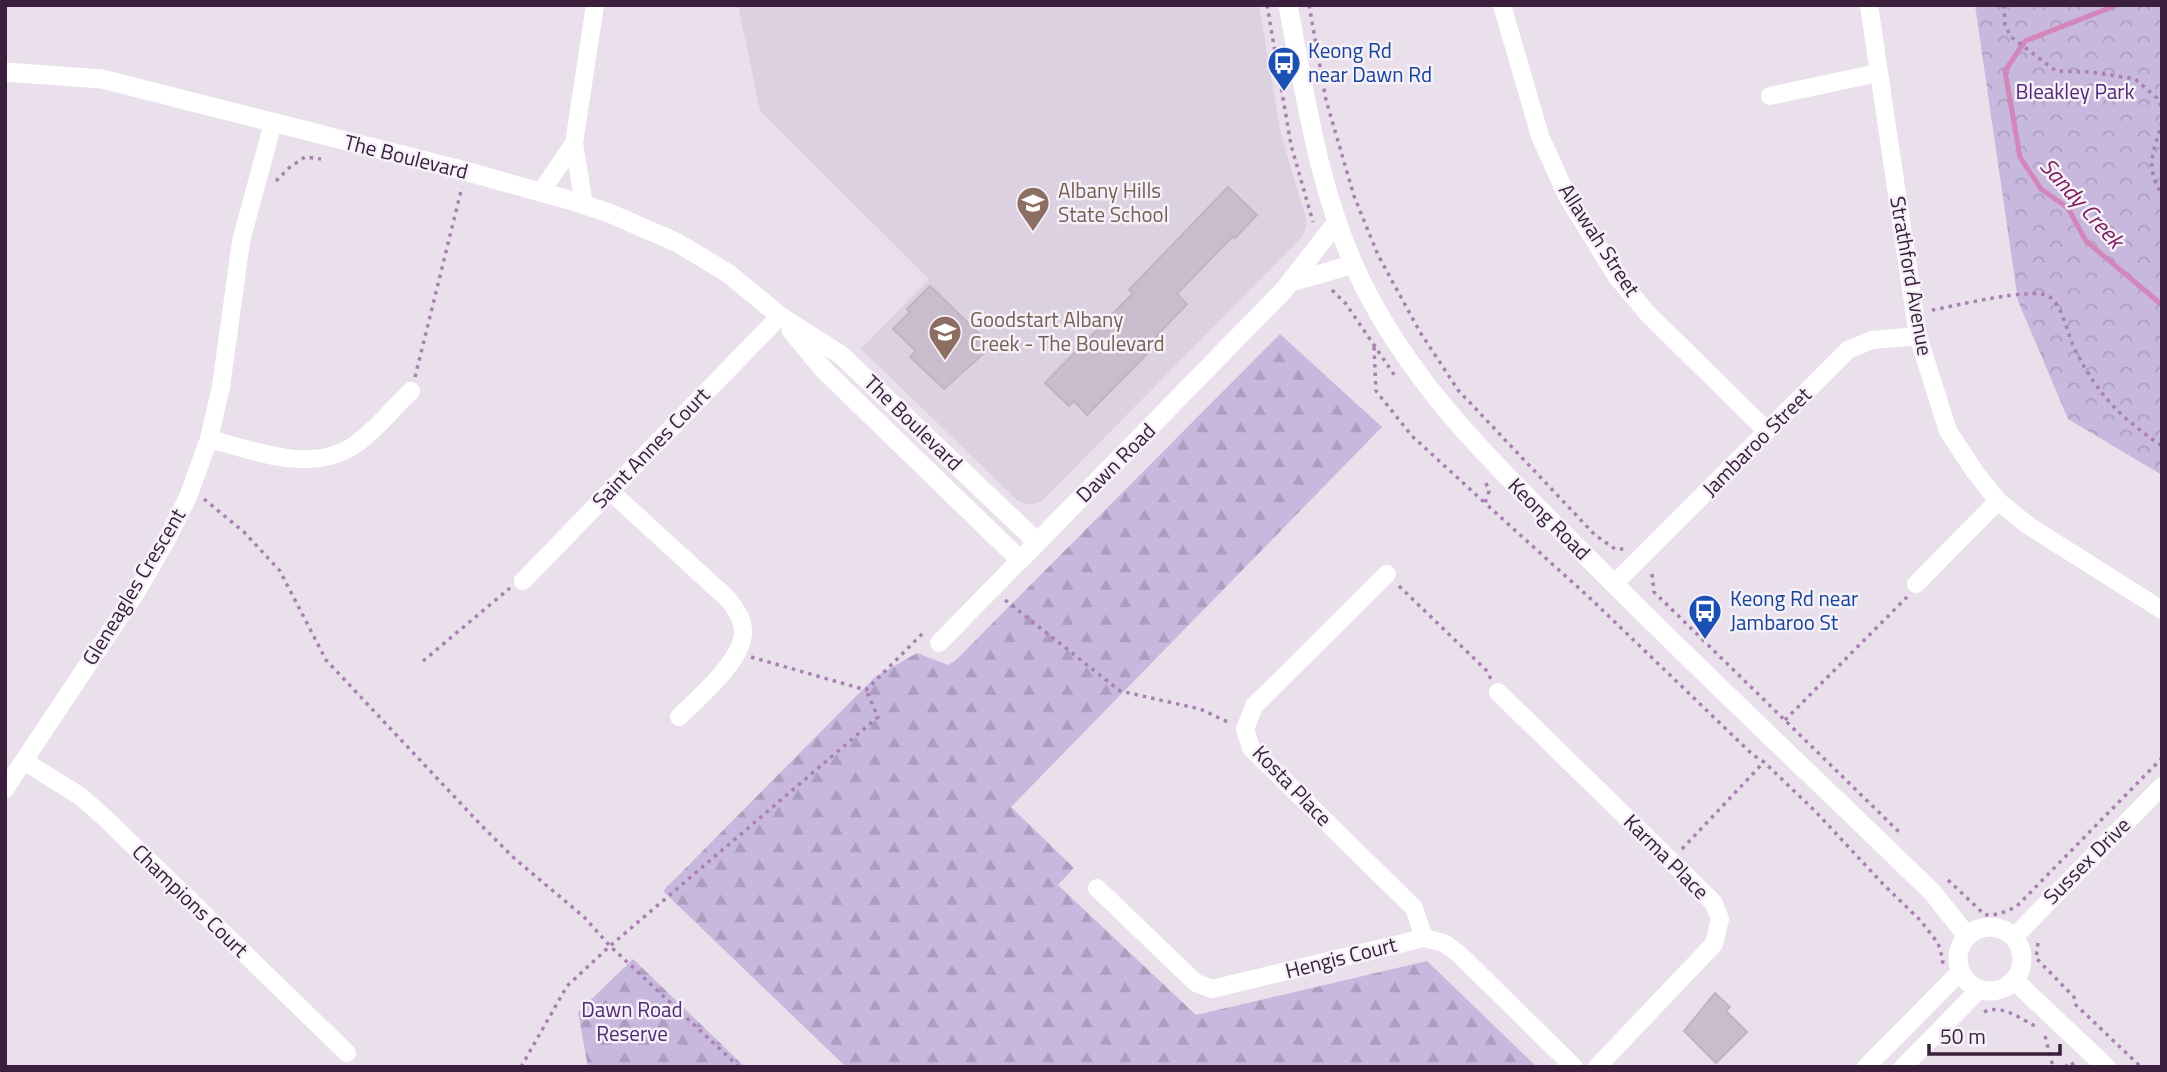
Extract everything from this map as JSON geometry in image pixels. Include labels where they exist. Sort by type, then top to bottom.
[{"type":"street","points":[[584,205],[574,143],[595,5]]},
{"type":"street","name":"Keong Road","points":[[1288,5],[1311,134],[1337,222],[1370,298],[1413,370],[1475,444],[1614,584],[1933,893],[1967,936]]},
{"type":"street","name":"Allawah Street","points":[[1502,5],[1541,136],[1567,196],[1617,277],[1648,314],[1767,431]]},
{"type":"street","name":"Strathford Avenue","points":[[1869,5],[1918,335],[1948,431],[1998,501],[2029,526],[2162,610]]},
{"type":"street","name":"The Boulevard","points":[[5,72],[102,79],[273,122],[541,192],[609,213],[678,243],[729,274],[779,316],[841,355],[1037,542]]},
{"type":"street","points":[[1770,96],[1878,74]]},
{"type":"street","name":"Gleneagles Crescent","points":[[5,789],[137,590],[168,537],[191,488],[209,439],[221,387],[241,241],[273,122]]},
{"type":"street","points":[[541,192],[574,143]]},
{"type":"street","name":"Dawn Road","points":[[932,636],[991,589],[1292,282],[1337,222]]},
{"type":"street","name":"Dawn Road","points":[[1292,282],[1354,264]]},
{"type":"street","name":"The Boulevard","points":[[779,316],[823,369],[1020,560]]},
{"type":"street","name":"Saint Annes Court","points":[[523,580],[779,316]]},
{"type":"street","name":"Jambaroo Street","points":[[1614,584],[1848,350],[1872,340],[1918,335]]},
{"type":"street","points":[[209,439],[285,458],[313,460],[336,455],[357,443],[411,391]]},
{"type":"street","points":[[610,491],[738,612],[743,634],[735,656],[679,718]]},
{"type":"street","points":[[1916,584],[1998,501]]},
{"type":"street","name":"Kosta Place","points":[[1387,575],[1254,706],[1245,729],[1251,748],[1414,908],[1424,938]]},
{"type":"street","name":"Karma Place","points":[[1498,692],[1713,902],[1720,919],[1714,944],[1597,1067]]},
{"type":"street","name":"Champions Court","points":[[24,761],[80,796],[106,819],[347,1053]]},
{"type":"street","name":"Sussex Drive","points":[[2014,937],[2162,786]]},
{"type":"street","name":"Hengis Court","points":[[1097,888],[1196,983],[1212,989],[1424,938],[1444,943],[1459,954],[1574,1067]]},
{"type":"street","points":[[1986,926],[2006,930],[2014,937],[2019,945],[2022,963],[2014,980],[1999,989],[1972,986],[1961,972],[1958,953],[1967,936],[1986,926]]},
{"type":"street","points":[[1866,1067],[1961,972]]},
{"type":"street","points":[[2014,980],[2106,1067]]},
{"type":"street","points":[[1903,1067],[1980,989]]},
{"type":"path","points":[[1267,5],[1291,145],[1313,219],[1311,230]]},
{"type":"path","points":[[1309,5],[1326,100],[1354,196],[1378,255],[1420,332],[1458,390],[1595,535],[1615,549],[1627,549]]},
{"type":"path","points":[[2004,5],[2005,25],[2016,42],[2056,71],[2091,72],[2135,79],[2157,98],[2162,107]]},
{"type":"path","points":[[2162,121],[2150,167],[2162,195]]},
{"type":"path","points":[[276,181],[304,157],[321,159]]},
{"type":"path","points":[[411,391],[465,172]]},
{"type":"path","points":[[1916,313],[2030,292],[2048,295],[2059,304],[2068,337],[2101,393],[2120,415],[2162,446]]},
{"type":"path","points":[[1374,345],[1376,391],[1412,436],[1485,503]]},
{"type":"path","points":[[191,488],[244,532],[280,571],[326,660],[488,833],[522,866],[584,917],[610,946],[739,1067]]},
{"type":"path","points":[[1653,574],[1654,592],[1902,835]]},
{"type":"path","points":[[1387,575],[1486,670],[1498,692]]},
{"type":"path","points":[[423,661],[504,592],[523,580]]},
{"type":"path","points":[[1785,720],[1903,603],[1916,584]]},
{"type":"path","points":[[991,589],[1120,691],[1200,709],[1245,729]]},
{"type":"path","points":[[866,690],[932,636]]},
{"type":"path","points":[[521,1067],[567,986],[610,946],[878,717],[866,690],[750,656],[735,656]]},
{"type":"path","points":[[1941,873],[1985,915],[2008,912],[2016,907],[2162,758]]},
{"type":"path","points":[[1671,861],[1764,762]]},
{"type":"path","points":[[2038,943],[2036,958],[2074,997],[2076,1005],[2140,1067]]},
{"type":"path","points":[[1976,1016],[1989,1009],[2009,1012],[2034,1026],[2047,1037],[2053,1067]]},
{"type":"path","points":[[2065,1067],[2071,1062],[2075,1067]]},
{"type":"shaded area","name":"Albany Hills State School","points":[[738,5],[1259,5],[1281,134],[1307,222],[1305,231],[1042,501],[1030,505],[1018,501],[861,349],[929,279],[760,111]]},
{"type":"green space","name":"Bleakley Park","points":[[1975,5],[2162,5],[2162,475],[2068,419],[2018,301]]},
{"type":"green space","points":[[1280,334],[1382,427],[1011,807],[1074,868],[1058,885],[1196,1015],[1427,961],[1537,1067],[846,1067],[663,891],[875,677],[917,653],[948,665],[956,660]]},
{"type":"green space","name":"Dawn Road Reserve","points":[[633,959],[745,1067],[588,1067],[578,1012]]},
{"type":"building","points":[[1228,187],[1257,215],[1177,294],[1187,304],[1148,345],[1152,349],[1087,415],[1074,401],[1069,406],[1045,383],[1133,293],[1129,290]]},
{"type":"building","points":[[930,286],[992,346],[944,389],[910,357],[916,351],[893,329],[910,312],[907,309]]},
{"type":"building","points":[[1715,993],[1730,1007],[1726,1011],[1747,1032],[1716,1063],[1684,1031]]},
{"type":"waterway","name":"Sandy Creek","points":[[2117,5],[2025,41],[2005,71],[2020,157],[2041,189],[2068,208],[2086,241],[2162,305]]},
{"type":"place","name":"Keong Rd near Dawn Rd","points":[[1284,93]]},
{"type":"place","name":"Albany Hills State School","points":[[1033,233]]},
{"type":"place","name":"Goodstart Albany Creek - The Boulevard","points":[[945,362]]},
{"type":"place","name":"Keong Rd near Jambaroo St","points":[[1705,641]]}]
